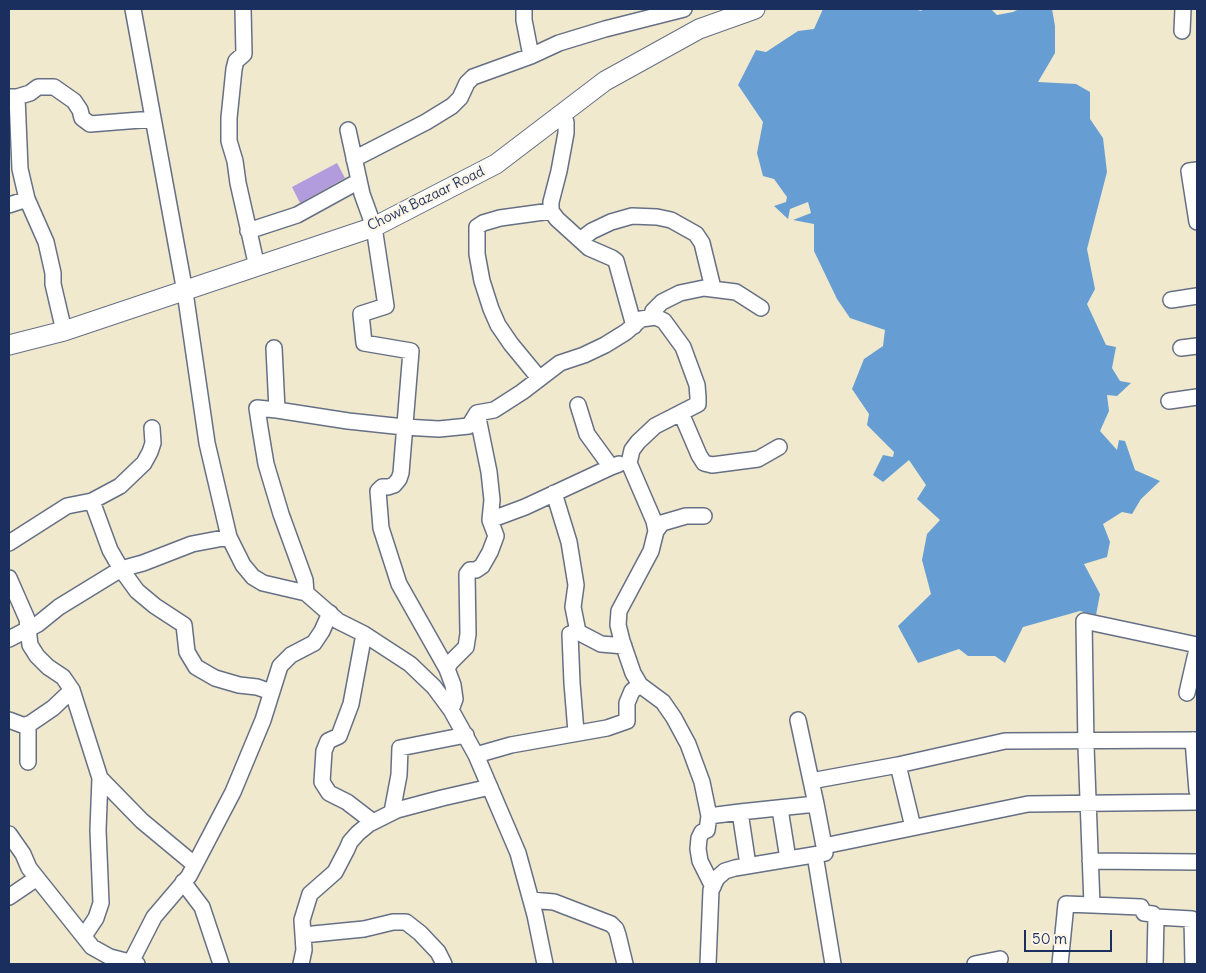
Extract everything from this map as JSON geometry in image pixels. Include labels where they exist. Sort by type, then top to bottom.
[{"type":"main road","name":"Chowk Bazaar Road","points":[[9,345],[64,331],[185,292],[374,227],[496,164],[605,80],[699,29],[755,9]]},
{"type":"street","points":[[133,9],[185,292],[207,443],[229,537],[243,565],[253,577],[263,583],[306,593],[338,621],[364,634],[410,664],[434,688],[466,734],[518,854],[531,900],[545,964]]},
{"type":"street","points":[[244,9],[244,54],[236,61],[234,69],[229,118],[229,141],[235,161],[238,183],[257,267]]},
{"type":"street","points":[[524,9],[524,20],[532,56]]},
{"type":"street","points":[[354,159],[426,122],[452,106],[460,98],[467,83],[473,77],[532,56],[559,43],[684,9]]},
{"type":"street","points":[[1182,31],[1183,9]]},
{"type":"street","points":[[64,331],[46,242],[27,199],[20,168],[13,97],[30,93],[38,87],[54,87],[74,101],[80,110],[82,118],[90,124],[153,118]]},
{"type":"street","points":[[560,115],[566,122],[566,133],[551,202],[551,211],[588,248],[616,261],[634,326]]},
{"type":"street","points":[[348,130],[359,181],[374,227],[386,306],[361,314],[364,342],[411,350],[404,426],[403,463],[399,479],[394,485],[382,487],[378,491],[382,528],[399,584],[447,669],[455,699],[450,710]]},
{"type":"street","points":[[1197,170],[1189,171],[1197,222]]},
{"type":"street","points":[[248,231],[297,215],[324,202],[359,181]]},
{"type":"street","points":[[9,205],[27,199]]},
{"type":"street","points":[[540,378],[511,344],[498,325],[491,309],[482,281],[477,254],[476,227],[500,218],[551,211]]},
{"type":"street","points":[[580,240],[598,228],[632,216],[657,217],[671,220],[696,234],[702,243],[713,288]]},
{"type":"street","points":[[651,317],[653,311],[662,302],[680,293],[704,288],[736,292],[761,308]]},
{"type":"street","points":[[1170,300],[1197,296]]},
{"type":"street","points":[[477,413],[494,410],[522,392],[560,363],[605,345],[634,326],[641,319],[656,317],[664,321],[683,347],[697,385],[698,404],[655,426],[632,450],[629,464],[654,521],[656,531]]},
{"type":"street","points":[[1181,348],[1197,346]]},
{"type":"street","points":[[274,348],[278,410]]},
{"type":"street","points":[[1169,400],[1197,397]]},
{"type":"street","points":[[578,405],[587,434],[611,467]]},
{"type":"street","points":[[306,593],[304,580],[266,464],[257,408],[348,421],[439,429],[470,426],[477,413]]},
{"type":"street","points":[[447,669],[450,663],[466,647],[468,634],[467,574],[470,570],[476,570],[482,566],[496,536],[490,520],[492,500],[489,472],[477,413]]},
{"type":"street","points":[[681,413],[704,463],[712,465],[758,459],[779,447]]},
{"type":"street","points":[[9,543],[67,506],[92,501],[120,486],[144,462],[150,452],[153,443],[152,428]]},
{"type":"street","points":[[490,520],[525,507],[630,460]]},
{"type":"street","points":[[554,493],[568,542],[576,585],[573,607],[578,632]]},
{"type":"street","points":[[92,501],[110,550],[137,591],[155,606],[184,625],[187,652],[196,667],[216,678],[271,692]]},
{"type":"street","points":[[704,516],[686,516],[662,523],[656,531],[651,551],[619,611],[618,626],[633,673],[640,685],[663,702],[674,718],[688,744],[702,782],[709,816],[707,830],[702,832],[699,838],[698,849],[700,860],[713,887]]},
{"type":"street","points":[[9,639],[38,624],[59,607],[121,569],[143,563],[192,544],[229,537]]},
{"type":"street","points":[[9,578],[24,611],[30,645],[37,656],[63,678],[72,690],[100,778],[98,830],[102,903],[96,918],[84,936]]},
{"type":"street","points":[[9,834],[23,854],[29,868],[92,947],[101,953],[133,963],[154,917],[184,882],[195,865],[233,792],[263,720],[280,666],[291,654],[314,643],[330,613]]},
{"type":"street","points":[[1092,905],[1084,621],[1197,647],[1187,693]]},
{"type":"street","points":[[576,732],[570,634],[578,632],[601,644],[624,646]]},
{"type":"street","points":[[364,634],[351,704],[339,736],[328,741],[324,751],[322,782],[329,793],[347,802],[373,822]]},
{"type":"street","points":[[476,755],[511,745],[607,728],[627,721],[627,703],[632,691],[640,685]]},
{"type":"street","points":[[9,720],[25,726],[53,708],[72,690]]},
{"type":"street","points":[[798,720],[816,804],[819,851],[833,964]]},
{"type":"street","points":[[28,724],[28,762]]},
{"type":"street","points":[[392,812],[399,775],[400,748],[466,734]]},
{"type":"street","points":[[811,781],[898,765],[1005,741],[1195,740],[1197,791]]},
{"type":"street","points":[[898,765],[913,827]]},
{"type":"street","points":[[100,778],[142,821],[195,865]]},
{"type":"street","points":[[301,964],[304,950],[302,920],[310,894],[335,872],[350,842],[373,822],[392,812],[490,787]]},
{"type":"street","points":[[708,964],[713,887],[717,878],[725,871],[748,865],[788,859],[913,827],[1028,804],[1197,802]]},
{"type":"street","points":[[709,816],[816,804]]},
{"type":"street","points":[[780,808],[788,859]]},
{"type":"street","points":[[740,812],[748,865]]},
{"type":"street","points":[[1090,861],[1197,862]]},
{"type":"street","points":[[9,897],[37,878]]},
{"type":"street","points":[[184,882],[202,907],[221,964]]},
{"type":"street","points":[[531,900],[554,902],[611,924],[616,928],[625,964]]},
{"type":"street","points":[[1060,964],[1066,904],[1142,907],[1144,914],[1153,914],[1156,917],[1192,919],[1193,964]]},
{"type":"street","points":[[1156,917],[1156,964]]},
{"type":"street","points":[[302,935],[355,930],[393,922],[406,922],[420,933],[438,952],[444,964]]},
{"type":"street","points":[[975,964],[1000,959]]},
{"type":"water","points":[[823,9],[915,9],[921,11],[923,9],[991,9],[997,15],[1019,9],[1052,9],[1055,26],[1055,53],[1038,82],[1076,84],[1090,92],[1090,119],[1103,138],[1107,172],[1087,249],[1095,289],[1087,304],[1106,345],[1116,347],[1112,368],[1120,381],[1131,383],[1117,396],[1107,395],[1109,411],[1100,431],[1117,450],[1119,440],[1125,441],[1135,470],[1160,481],[1141,499],[1132,514],[1122,512],[1103,524],[1110,542],[1107,557],[1084,564],[1100,594],[1096,615],[1080,611],[1023,627],[1005,663],[995,656],[968,656],[959,649],[918,663],[898,626],[931,594],[922,560],[927,534],[940,520],[917,499],[926,485],[909,460],[883,482],[873,475],[883,455],[893,457],[894,452],[867,425],[869,414],[852,389],[864,359],[883,346],[885,330],[850,318],[837,299],[814,251],[814,224],[793,220],[811,213],[808,202],[790,209],[788,219],[774,206],[786,202],[787,197],[774,179],[763,176],[757,153],[763,122],[738,85],[756,50],[766,52],[798,31],[814,29]]},
{"type":"building","points":[[337,163],[345,178],[300,203],[292,187]]}]
